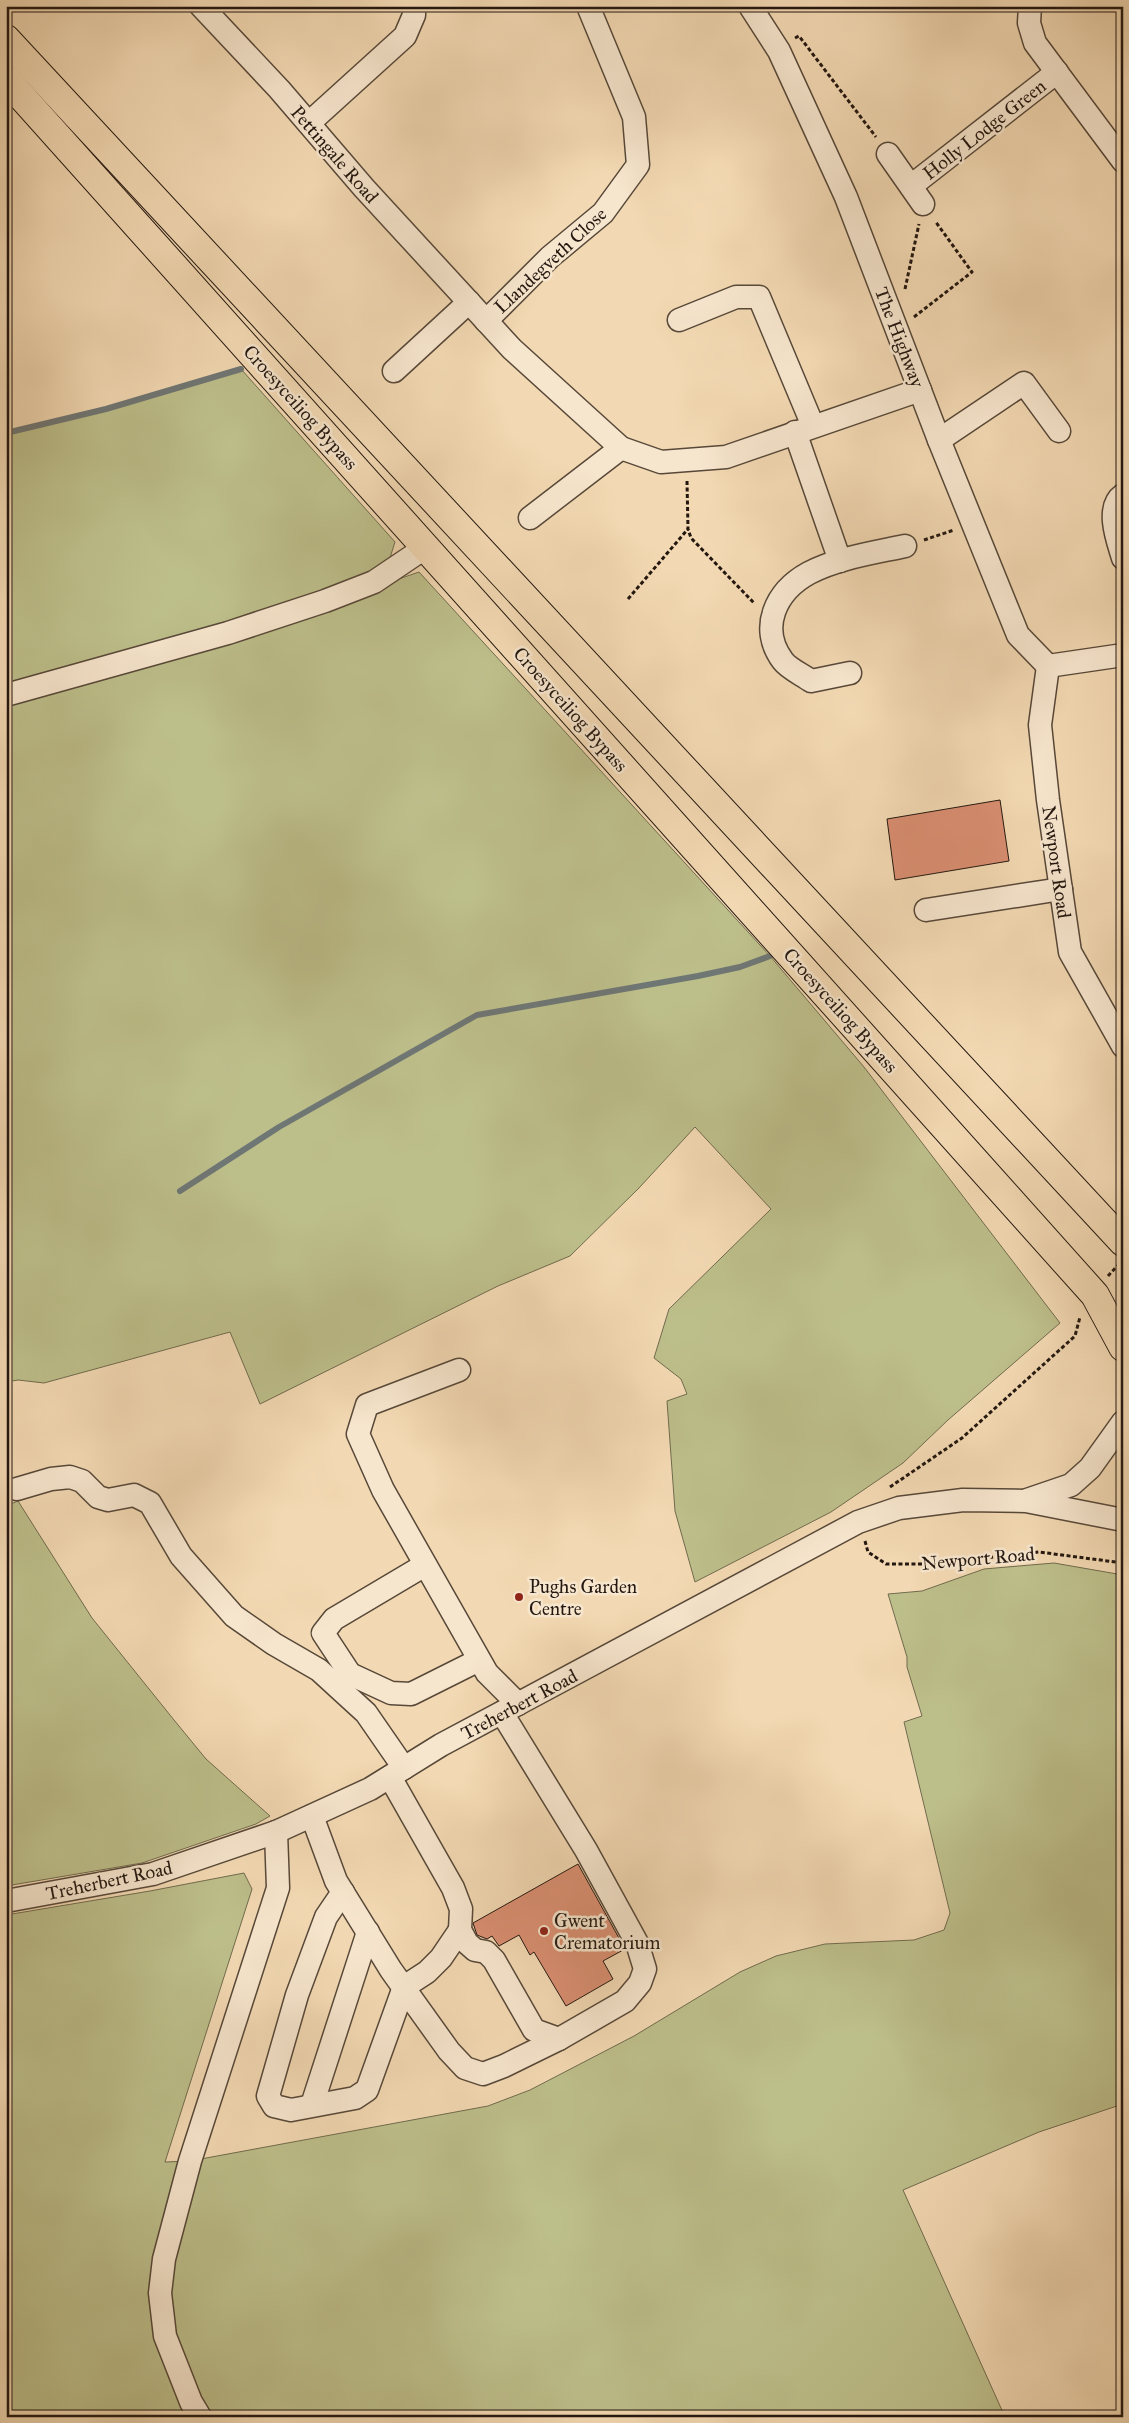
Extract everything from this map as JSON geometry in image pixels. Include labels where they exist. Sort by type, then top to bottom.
[{"type":"highway","name":"Croesyceiliog Bypass","points":[[6,39],[1123,1242]]},
{"type":"highway","name":"Croesyceiliog Bypass","points":[[6,79],[1092,1292],[1123,1347]]},
{"type":"street","name":"Pettingale Road","points":[[201,6],[512,349],[622,448],[661,462],[726,457],[920,390]]},
{"type":"street","points":[[308,123],[405,36],[414,15],[414,6]]},
{"type":"street","name":"Llandegveth Close","points":[[486,320],[550,257],[603,213],[638,165],[634,118],[588,6]]},
{"type":"street","name":"The Highway","points":[[750,6],[776,47],[846,197],[939,440],[1018,635],[1048,666]]},
{"type":"street","points":[[1030,6],[1029,23],[1035,43],[1123,161]]},
{"type":"street","name":"Holly Lodge Green","points":[[888,154],[917,195],[1057,72]]},
{"type":"street","points":[[679,320],[736,297],[759,297],[804,429],[840,561]]},
{"type":"street","points":[[394,371],[469,302]]},
{"type":"street","points":[[939,440],[1024,383],[1059,432]]},
{"type":"street","points":[[530,518],[622,448]]},
{"type":"street","points":[[1123,495],[1119,498],[1112,524],[1123,558]]},
{"type":"street","points":[[850,672],[811,680],[784,662],[770,636],[772,614],[787,590],[809,573],[840,561],[905,546]]},
{"type":"street","points":[[6,695],[228,632],[325,601],[374,582],[426,547]]},
{"type":"street","points":[[1048,666],[1123,655]]},
{"type":"street","name":"Newport Road","points":[[1048,666],[1040,725],[1070,952],[1123,1046]]},
{"type":"street","points":[[926,910],[1061,889]]},
{"type":"street","points":[[312,1816],[336,1881],[404,1988],[449,2051],[465,2068],[483,2074],[504,2066],[559,2039],[625,2001],[640,1983],[645,1969],[637,1943],[510,1708],[479,1660],[383,1490],[358,1434],[367,1405],[459,1370]]},
{"type":"street","name":"Treherbert Road","points":[[1026,1501],[1070,1485],[1090,1468],[1123,1422]]},
{"type":"street","points":[[17,1489],[52,1479],[70,1477],[82,1482],[98,1497],[108,1500],[134,1495],[150,1503],[181,1556],[234,1616],[274,1644],[319,1670],[366,1713],[453,1888],[461,1909],[460,1930],[466,1943],[475,1950],[486,1952],[494,1960],[534,2030],[559,2039]]},
{"type":"street","name":"Treherbert Road","points":[[6,1901],[153,1874],[276,1832],[370,1790],[441,1745],[858,1522],[899,1508],[954,1501],[1026,1501],[1123,1520]]},
{"type":"street","points":[[425,1565],[334,1619],[323,1634],[350,1674],[391,1693],[411,1694],[479,1660]]},
{"type":"street","points":[[200,2417],[192,2402],[166,2336],[160,2293],[164,2260],[190,2162],[278,1888],[276,1832]]},
{"type":"street","points":[[343,1892],[326,1917],[297,1995],[268,2096],[274,2106],[291,2110],[312,2104],[355,2098],[367,2090],[404,1988],[427,1972],[441,1958],[460,1930]]},
{"type":"street","points":[[312,2104],[368,1932]]},
{"type":"path","points":[[776,47],[799,36],[888,154]]},
{"type":"path","points":[[905,290],[917,195]]},
{"type":"path","name":"Holly Lodge Green","points":[[898,330],[972,272],[917,195]]},
{"type":"path","points":[[686,460],[688,529],[691,538],[760,609],[772,614]]},
{"type":"path","points":[[905,546],[974,524]]},
{"type":"path","points":[[628,599],[688,529]]},
{"type":"path","points":[[887,1490],[962,1438],[1075,1336],[1085,1300],[1123,1260]]},
{"type":"path","name":"Newport Road","points":[[858,1522],[868,1552],[886,1564],[931,1564],[1039,1552],[1123,1563]]},
{"type":"green space","points":[[241,369],[395,542],[388,564],[315,598],[6,685],[6,433],[106,409]]},
{"type":"green space","points":[[419,572],[770,956],[864,1067],[1060,1323],[948,1420],[903,1463],[831,1512],[695,1582],[675,1511],[667,1401],[687,1394],[681,1379],[654,1358],[669,1309],[771,1209],[695,1127],[639,1188],[570,1256],[498,1286],[260,1404],[230,1332],[44,1383],[18,1380],[6,1382],[6,701],[189,651]]},
{"type":"green space","points":[[18,1501],[92,1618],[206,1759],[270,1816],[256,1824],[142,1863],[6,1886],[6,1506]]},
{"type":"green space","points":[[1054,1563],[1123,1575],[1123,2104],[1039,2132],[903,2190],[1005,2417],[6,2417],[6,1915],[244,1873],[252,1889],[165,2162],[190,2161],[488,2106],[530,2090],[634,2036],[740,1972],[776,1956],[825,1944],[914,1940],[944,1930],[950,1913],[904,1722],[922,1716],[888,1594],[922,1591],[984,1569]]},
{"type":"building","points":[[1000,800],[1009,861],[895,880],[887,819]]},
{"type":"building","name":"Gwent Crematorium","points":[[578,1864],[625,1949],[603,1961],[613,1979],[566,2006],[534,1952],[530,1955],[519,1935],[499,1946],[492,1936],[487,1939],[477,1935],[473,1923]]},
{"type":"waterway","points":[[6,433],[106,409],[241,369]]},
{"type":"waterway","points":[[180,1191],[279,1127],[477,1015],[698,976],[740,967],[770,956]]},
{"type":"place","name":"Pughs Garden Centre","points":[[519,1597]]},
{"type":"place","name":"Gwent Crematorium","points":[[544,1931]]}]
